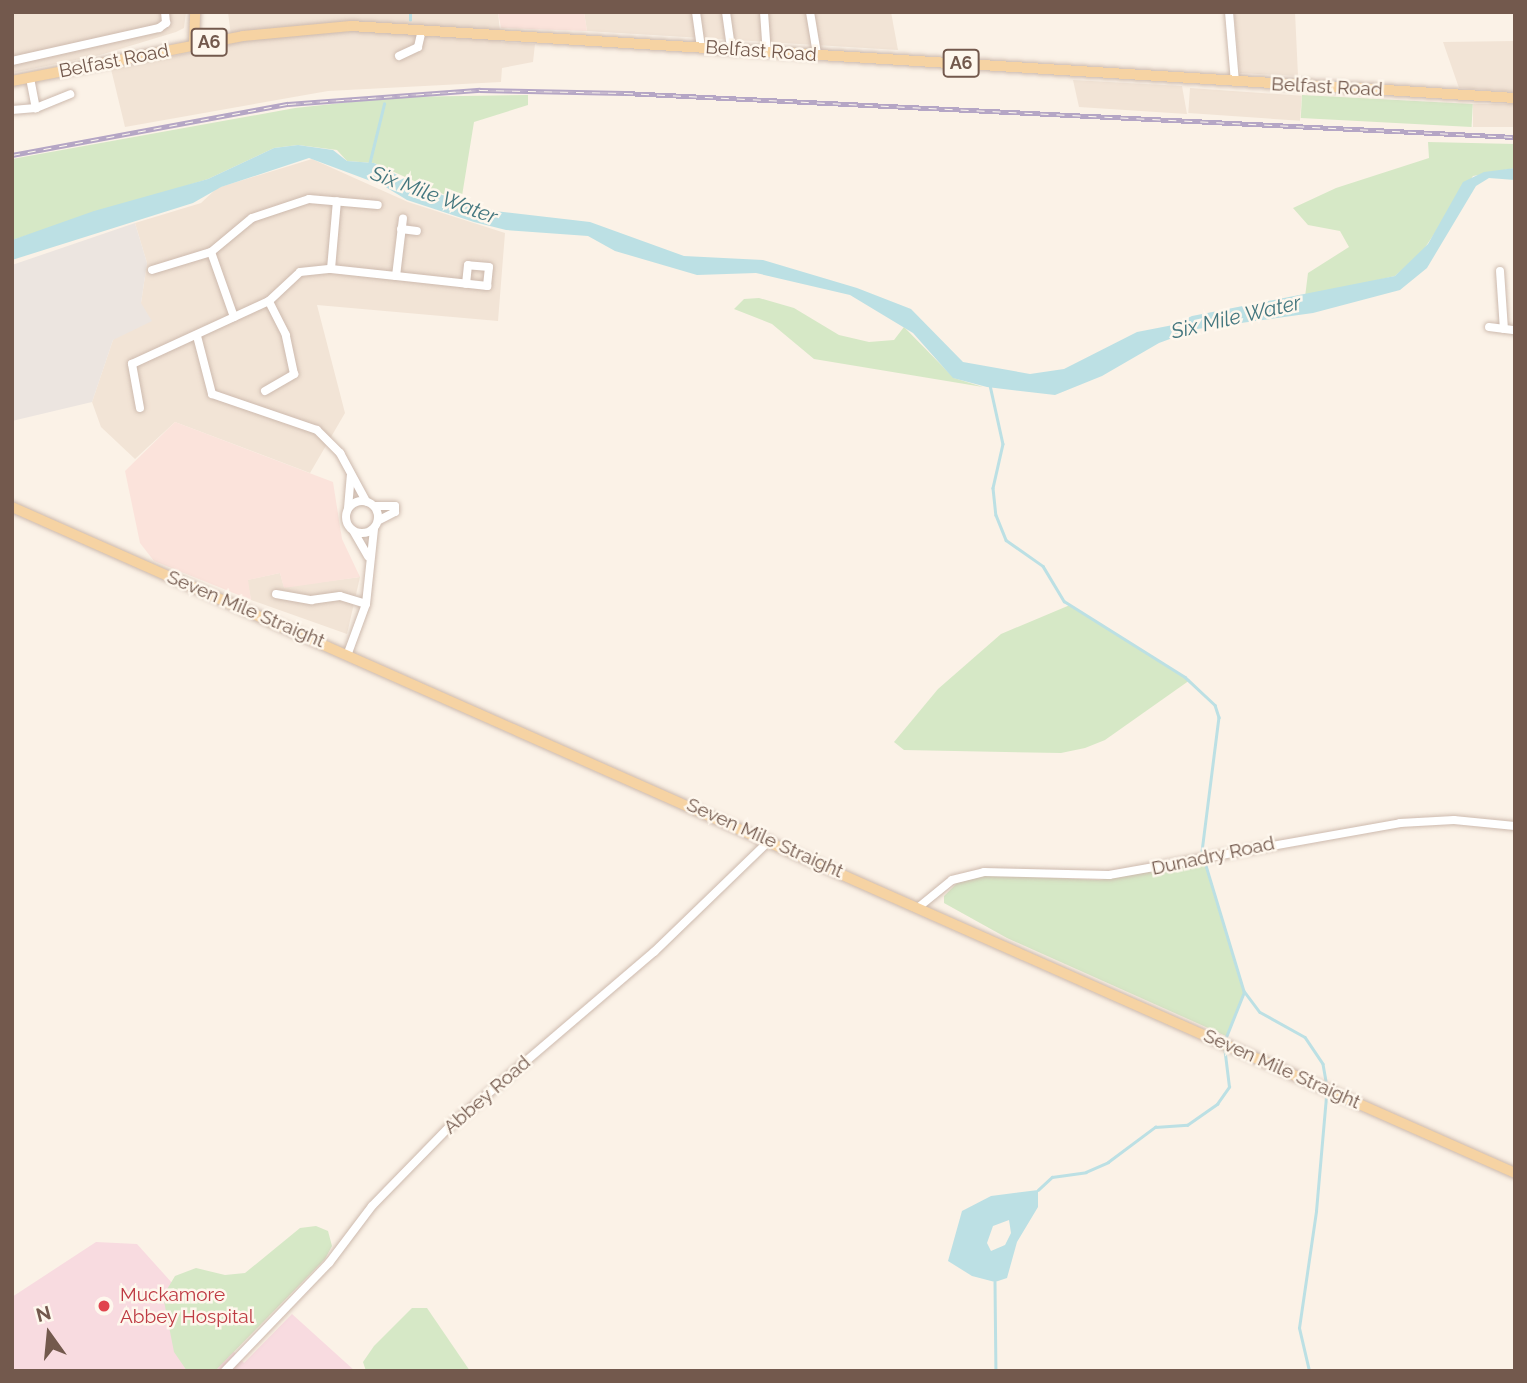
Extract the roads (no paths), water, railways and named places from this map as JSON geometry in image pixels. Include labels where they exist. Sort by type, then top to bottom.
[{"type":"main road","points":[[194,45],[195,12]]},
{"type":"main road","name":"Belfast Road","points":[[12,81],[194,45],[313,27],[422,29],[1515,98]]},
{"type":"main road","name":"Seven Mile Straight","points":[[12,507],[920,906],[1515,1173]]},
{"type":"street","points":[[12,61],[158,29],[166,23],[165,12]]},
{"type":"street","points":[[696,12],[701,47]]},
{"type":"street","points":[[726,12],[731,49]]},
{"type":"street","points":[[764,12],[767,51]]},
{"type":"street","points":[[810,12],[817,54]]},
{"type":"street","points":[[1229,12],[1235,82]]},
{"type":"street","points":[[400,56],[418,47],[422,29]]},
{"type":"street","points":[[30,78],[36,108]]},
{"type":"street","points":[[12,110],[36,108],[58,94],[70,94]]},
{"type":"street","points":[[152,270],[211,251],[262,214],[312,198],[378,205]]},
{"type":"street","points":[[331,269],[337,201]]},
{"type":"street","points":[[396,276],[403,218]]},
{"type":"street","points":[[401,229],[417,231]]},
{"type":"street","points":[[211,251],[234,317]]},
{"type":"street","points":[[140,408],[131,365],[269,301],[296,273],[331,269],[466,284]]},
{"type":"street","points":[[1500,271],[1504,329]]},
{"type":"street","points":[[265,391],[294,374],[286,335],[269,301]]},
{"type":"street","points":[[1489,327],[1515,330]]},
{"type":"street","points":[[197,336],[214,395],[314,428],[337,448],[366,501],[375,506],[395,506],[395,512],[379,520],[373,529],[368,556],[366,604],[348,653]]},
{"type":"street","points":[[349,470],[346,518],[368,556]]},
{"type":"street","points":[[348,508],[366,501]]},
{"type":"street","points":[[375,506],[379,520]]},
{"type":"street","points":[[353,530],[363,533],[373,529]]},
{"type":"street","points":[[276,594],[311,600],[339,596],[366,604]]},
{"type":"street","name":"Dunadry Road","points":[[920,906],[952,880],[984,872],[1109,875],[1400,822],[1454,820],[1515,826]]},
{"type":"street","name":"Abbey Road","points":[[225,1371],[330,1263],[372,1206],[450,1126],[654,952],[770,840]]},
{"type":"water","name":"Six Mile Water","points":[[298,145],[333,150],[347,161],[374,163],[422,188],[486,210],[590,222],[684,256],[763,260],[857,288],[911,309],[963,362],[1030,374],[1064,369],[1137,332],[1173,325],[1192,316],[1395,276],[1428,244],[1463,182],[1484,172],[1515,168],[1515,180],[1489,178],[1476,186],[1427,268],[1400,290],[1313,313],[1197,329],[1159,343],[1102,376],[1055,395],[987,387],[953,378],[913,333],[850,295],[756,273],[697,275],[615,251],[588,236],[506,230],[474,222],[407,200],[384,186],[309,158],[221,187],[193,203],[12,260],[12,240],[94,211],[208,179],[274,148]]},
{"type":"water","points":[[1038,1190],[1038,1207],[1017,1242],[1007,1278],[995,1282],[972,1276],[948,1261],[962,1211],[991,1196]],"holes":[[[1009,1220],[1011,1233],[1005,1245],[991,1251],[987,1243],[993,1226]]]},
{"type":"waterway","points":[[410,12],[410,20]]},
{"type":"waterway","name":"Six Mile Water","points":[[369,165],[384,104]]},
{"type":"waterway","points":[[990,385],[1003,444],[993,488],[996,515],[1006,540],[1043,566],[1064,601],[1185,677],[1215,705],[1219,717],[1202,851]]},
{"type":"waterway","points":[[1205,862],[1244,991],[1260,1012],[1305,1037],[1323,1064],[1326,1081]]},
{"type":"waterway","points":[[1226,1037],[1244,992]]},
{"type":"waterway","points":[[1038,1190],[1052,1177],[1086,1172],[1108,1162],[1155,1127],[1187,1125],[1217,1104],[1229,1087],[1224,1049]]},
{"type":"waterway","points":[[1309,1371],[1299,1328],[1316,1211],[1326,1096]]},
{"type":"waterway","points":[[995,1282],[996,1371]]},
{"type":"railway","points":[[12,155],[288,104],[480,90],[625,93],[1515,137]]},
{"type":"place","name":"Muckamore Abbey Hospital","points":[[104,1306]]}]
